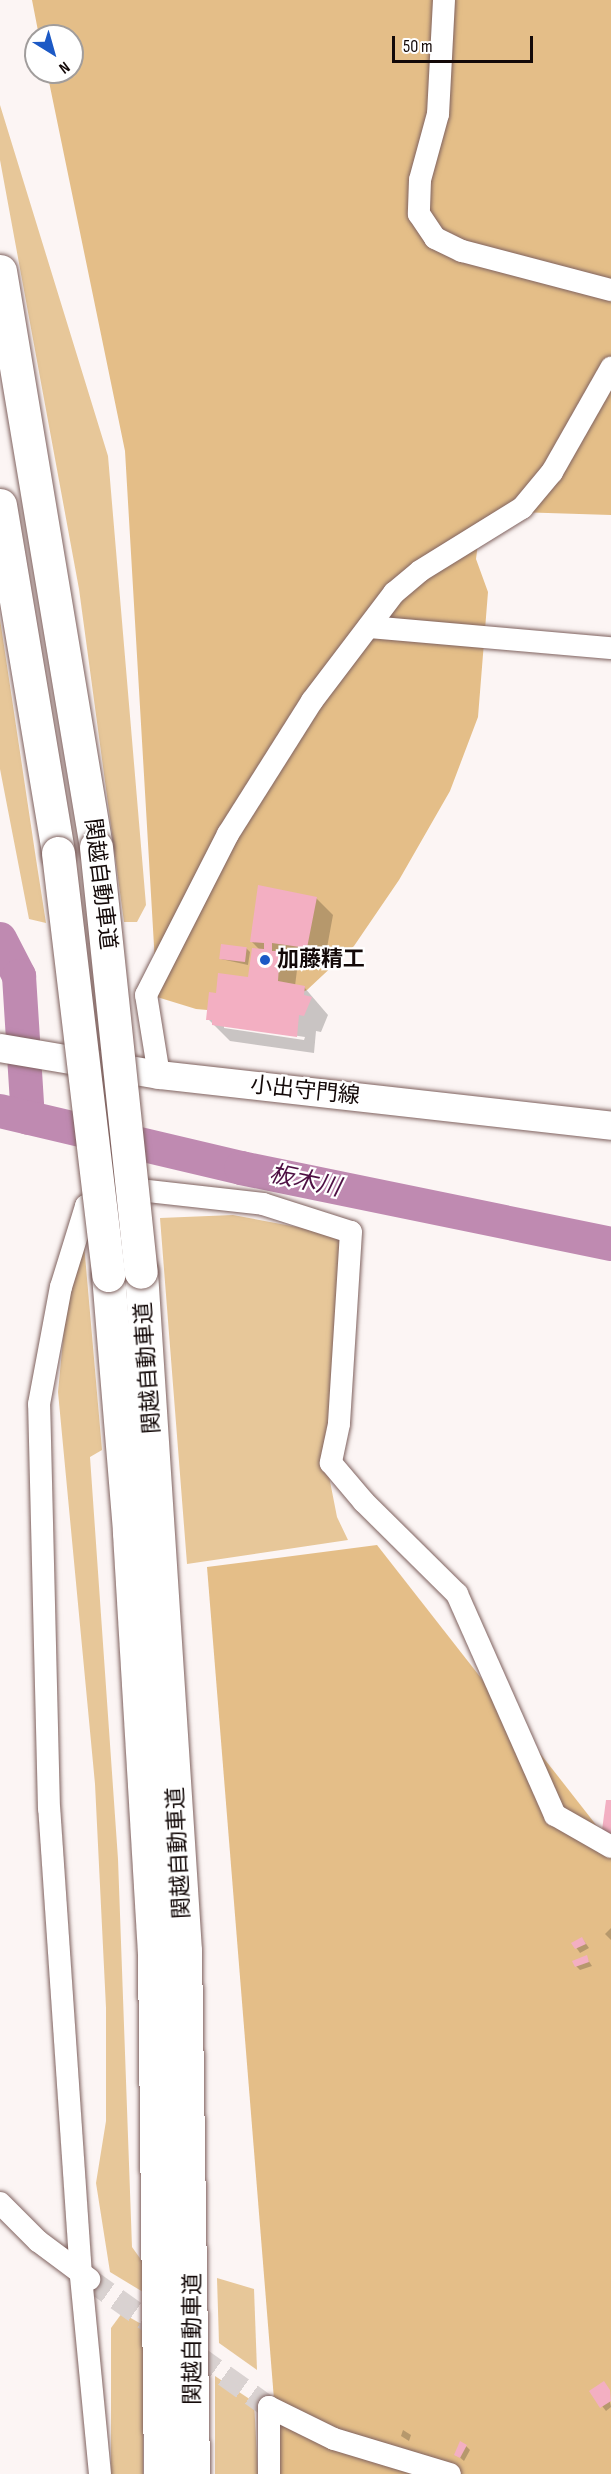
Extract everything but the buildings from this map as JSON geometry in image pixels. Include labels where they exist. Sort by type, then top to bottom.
[{"type":"highway","name":"関越自動車道","points":[[0,271],[96,847],[141,1272],[185,1951],[193,2474]]},
{"type":"highway","name":"関越自動車道","points":[[0,506],[58,853],[108,1275],[129,1533],[154,1954],[160,2474]]},
{"type":"main road","name":"小出守門線","points":[[0,1048],[159,1075],[611,1126]]},
{"type":"street","points":[[444,0],[438,114],[420,180],[419,214],[435,238],[462,250],[611,290]]},
{"type":"street","points":[[159,1075],[146,995],[228,834],[312,701],[394,593],[420,571],[522,508],[552,472],[611,368]]},
{"type":"street","points":[[369,627],[611,648]]},
{"type":"street","points":[[100,2474],[49,1809],[39,1404],[61,1287],[86,1206],[139,1190],[263,1203],[351,1232],[339,1424],[331,1463],[364,1502],[457,1594],[555,1815],[611,1847]]},
{"type":"street","points":[[0,2203],[38,2241],[85,2278]]},
{"type":"street","points":[[269,2474],[269,2407],[334,2439],[450,2474]]},
{"type":"shaded area","points":[[32,0],[611,0],[611,515],[516,512],[479,535],[476,559],[488,592],[478,717],[450,791],[399,880],[354,946],[307,990],[252,1014],[196,1009],[157,997],[125,451],[49,84],[84,84],[84,24],[37,24]]},
{"type":"shaded area","points":[[0,105],[108,456],[146,905],[137,922],[124,922],[79,589],[0,160]]},
{"type":"shaded area","points":[[0,619],[46,923],[29,919],[0,769]]},
{"type":"shaded area","points":[[233,1215],[345,1236],[327,1466],[337,1517],[348,1540],[187,1564],[160,1218]]},
{"type":"shaded area","points":[[84,1244],[102,1450],[90,1457],[118,1859],[132,2247],[142,2261],[143,2292],[110,2272],[96,2183],[106,2121],[106,2008],[95,1784],[58,1392],[70,1267]]},
{"type":"shaded area","points":[[377,1545],[611,1844],[611,2474],[280,2474],[207,1567]]},
{"type":"shaded area","points":[[217,2278],[254,2289],[257,2370],[219,2343]]},
{"type":"shaded area","points":[[122,2313],[143,2325],[143,2474],[111,2474],[111,2328]]},
{"type":"shaded area","points":[[215,2376],[254,2402],[258,2474],[215,2474]]},
{"type":"waterway","points":[[0,939],[19,976],[28,1118]]},
{"type":"waterway","name":"板木川","points":[[0,1111],[241,1168],[611,1244]]},
{"type":"tunnel","points":[[90,2280],[269,2407]]},
{"type":"place","name":"加藤精工","points":[[265,960]]}]
